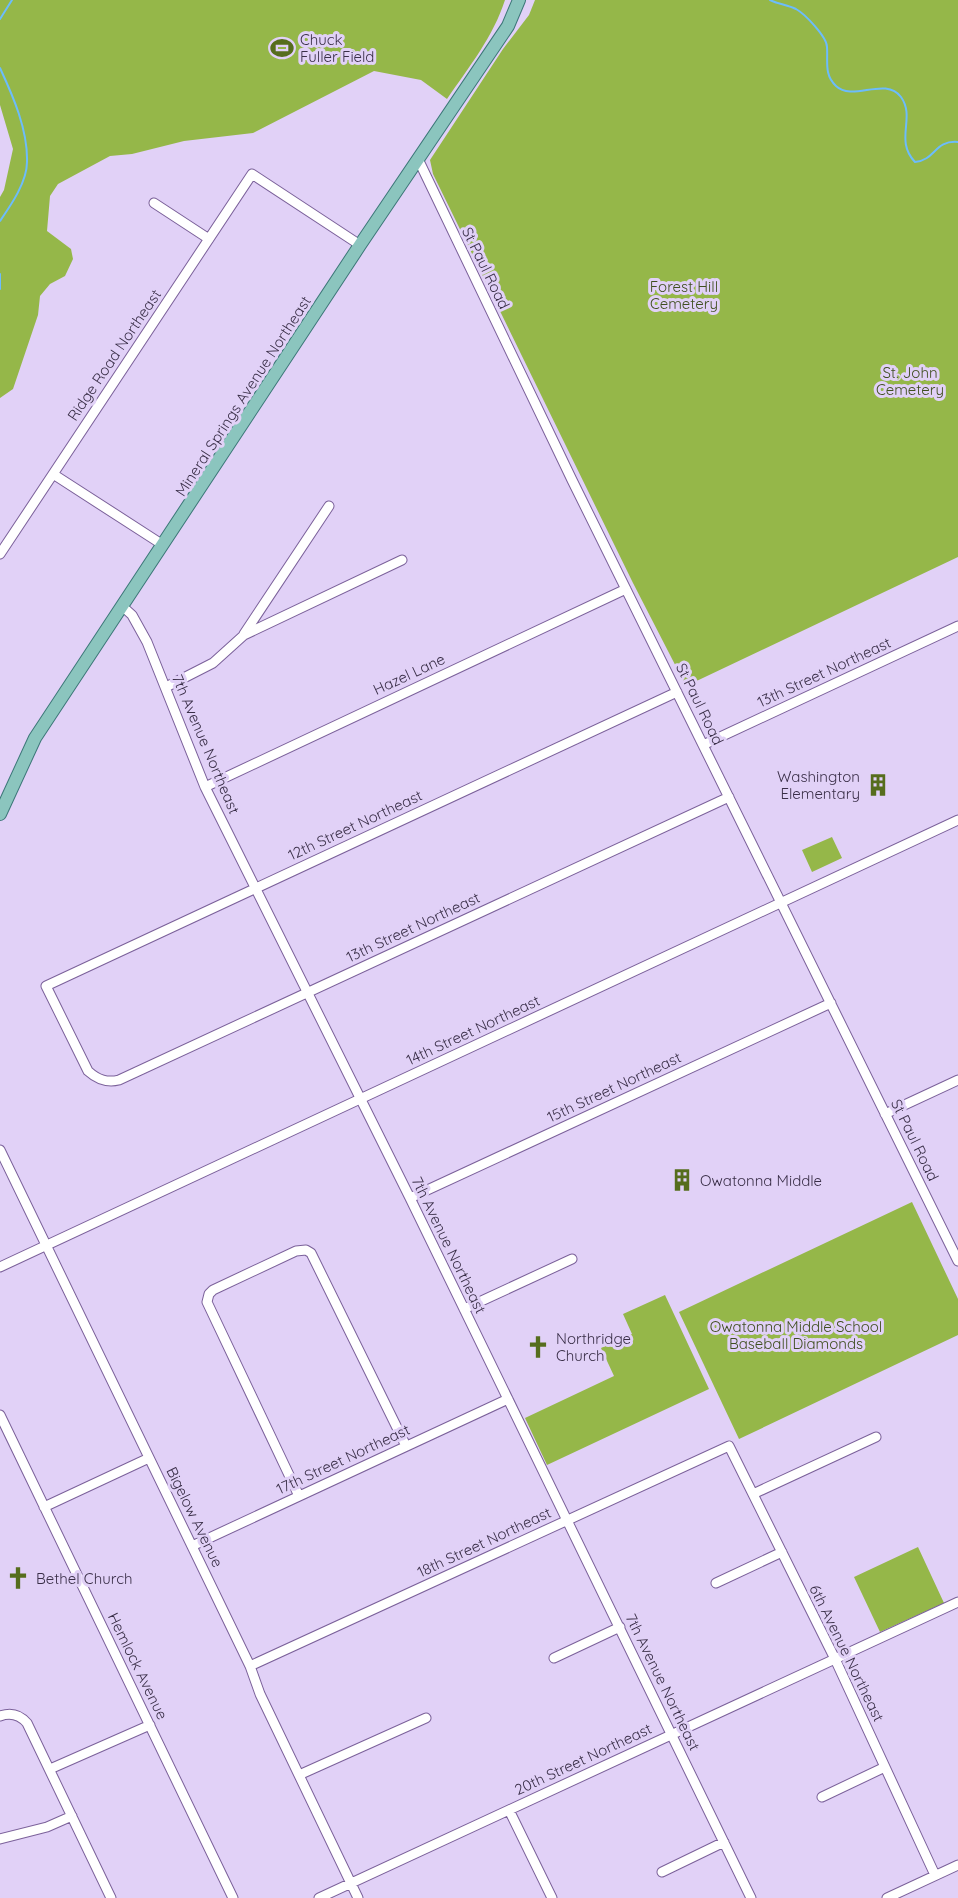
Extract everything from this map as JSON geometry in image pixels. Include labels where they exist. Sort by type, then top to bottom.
[{"type":"main road","name":"Mineral Springs Avenue Northeast","points":[[0,814],[35,738],[360,245],[508,26],[519,0]]},
{"type":"street","name":"St Paul Road","points":[[418,159],[626,589],[958,1261]]},
{"type":"street","name":"Ridge Road Northeast","points":[[2,547],[252,174],[360,245]]},
{"type":"street","points":[[154,202],[209,239]]},
{"type":"street","points":[[53,474],[163,545]]},
{"type":"street","points":[[166,687],[213,663],[244,635],[329,506]]},
{"type":"street","points":[[244,635],[402,560]]},
{"type":"street","name":"Hazel Lane","points":[[205,787],[626,589]]},
{"type":"street","name":"7th Avenue Northeast","points":[[122,606],[132,615],[147,642],[205,787],[410,1198],[751,1898]]},
{"type":"street","name":"13th Street Northeast","points":[[703,745],[958,626]]},
{"type":"street","name":"12th Street Northeast","points":[[109,1082],[98,1079],[88,1071],[46,987],[677,692]]},
{"type":"street","name":"13th Street Northeast","points":[[109,1082],[119,1080],[729,797]]},
{"type":"street","name":"14th Street Northeast","points":[[0,1267],[958,820]]},
{"type":"street","name":"15th Street Northeast","points":[[410,1198],[831,1003]]},
{"type":"street","points":[[885,1114],[958,1080]]},
{"type":"street","name":"Bigelow Avenue","points":[[0,1150],[250,1666],[260,1694],[358,1898]]},
{"type":"street","points":[[299,1496],[208,1307],[208,1297],[213,1290],[296,1251],[306,1250],[311,1253],[406,1446]]},
{"type":"street","points":[[464,1309],[572,1259]]},
{"type":"street","name":"17th Street Northeast","points":[[192,1546],[508,1399]]},
{"type":"street","name":"Hemlock Avenue","points":[[0,1415],[233,1898]]},
{"type":"street","points":[[753,1494],[876,1437]]},
{"type":"street","name":"18th Street Northeast","points":[[250,1666],[729,1446]]},
{"type":"street","name":"6th Avenue Northeast","points":[[729,1446],[835,1659],[935,1875]]},
{"type":"street","points":[[44,1507],[149,1458]]},
{"type":"street","points":[[716,1583],[782,1552]]},
{"type":"street","name":"20th Street Northeast","points":[[319,1898],[958,1602]]},
{"type":"street","points":[[554,1658],[620,1627]]},
{"type":"street","points":[[0,1716],[10,1714],[23,1718],[27,1724],[111,1898]]},
{"type":"street","points":[[299,1775],[426,1718]]},
{"type":"street","points":[[50,1769],[150,1725]]},
{"type":"street","points":[[822,1797],[885,1767]]},
{"type":"street","points":[[509,1810],[552,1898]]},
{"type":"street","points":[[0,1839],[41,1829],[72,1816]]},
{"type":"street","points":[[662,1872],[724,1842]]},
{"type":"street","points":[[887,1898],[958,1865]]},
{"type":"green space","points":[[0,0],[505,0],[487,39],[447,99],[421,80],[374,71],[253,133],[184,141],[132,154],[110,156],[58,184],[50,196],[47,231],[71,249],[73,259],[65,276],[50,284],[40,296],[38,315],[13,389],[0,398],[0,197],[4,190],[13,149],[0,105]]},
{"type":"green space","name":"Forest Hill Cemetery","points":[[535,0],[958,0],[958,557],[686,686],[633,583],[433,174],[430,160],[503,49],[529,15]]},
{"type":"green space","points":[[832,837],[842,858],[812,872],[802,850]]},
{"type":"green space","name":"Owatonna Middle School Baseball Diamonds","points":[[912,1202],[958,1299],[958,1335],[739,1439],[679,1312]]},
{"type":"green space","points":[[665,1295],[709,1389],[547,1465],[525,1418],[614,1376],[601,1348],[632,1334],[623,1314]]},
{"type":"green space","points":[[918,1547],[944,1603],[880,1632],[854,1577]]},
{"type":"waterway","points":[[0,19],[12,0]]},
{"type":"waterway","points":[[770,0],[796,9],[820,32],[827,47],[828,73],[836,86],[851,92],[886,89],[894,91],[901,97],[907,113],[906,146],[915,162],[927,158],[944,144],[958,142]]},
{"type":"waterway","points":[[0,68],[15,102],[27,150],[26,170],[21,185],[0,221]]},
{"type":"waterway","points":[[0,274],[0,289]]},
{"type":"place","name":"Chuck Fuller Field","points":[[282,48]]},
{"type":"place","name":"Washington Elementary","points":[[878,785]]},
{"type":"place","name":"Owatonna Middle","points":[[682,1180]]},
{"type":"place","name":"Northridge Church","points":[[538,1347]]},
{"type":"place","name":"Bethel Church","points":[[18,1578]]},
{"type":"park label","name":"St. John Cemetery","points":[[910,380]]}]
